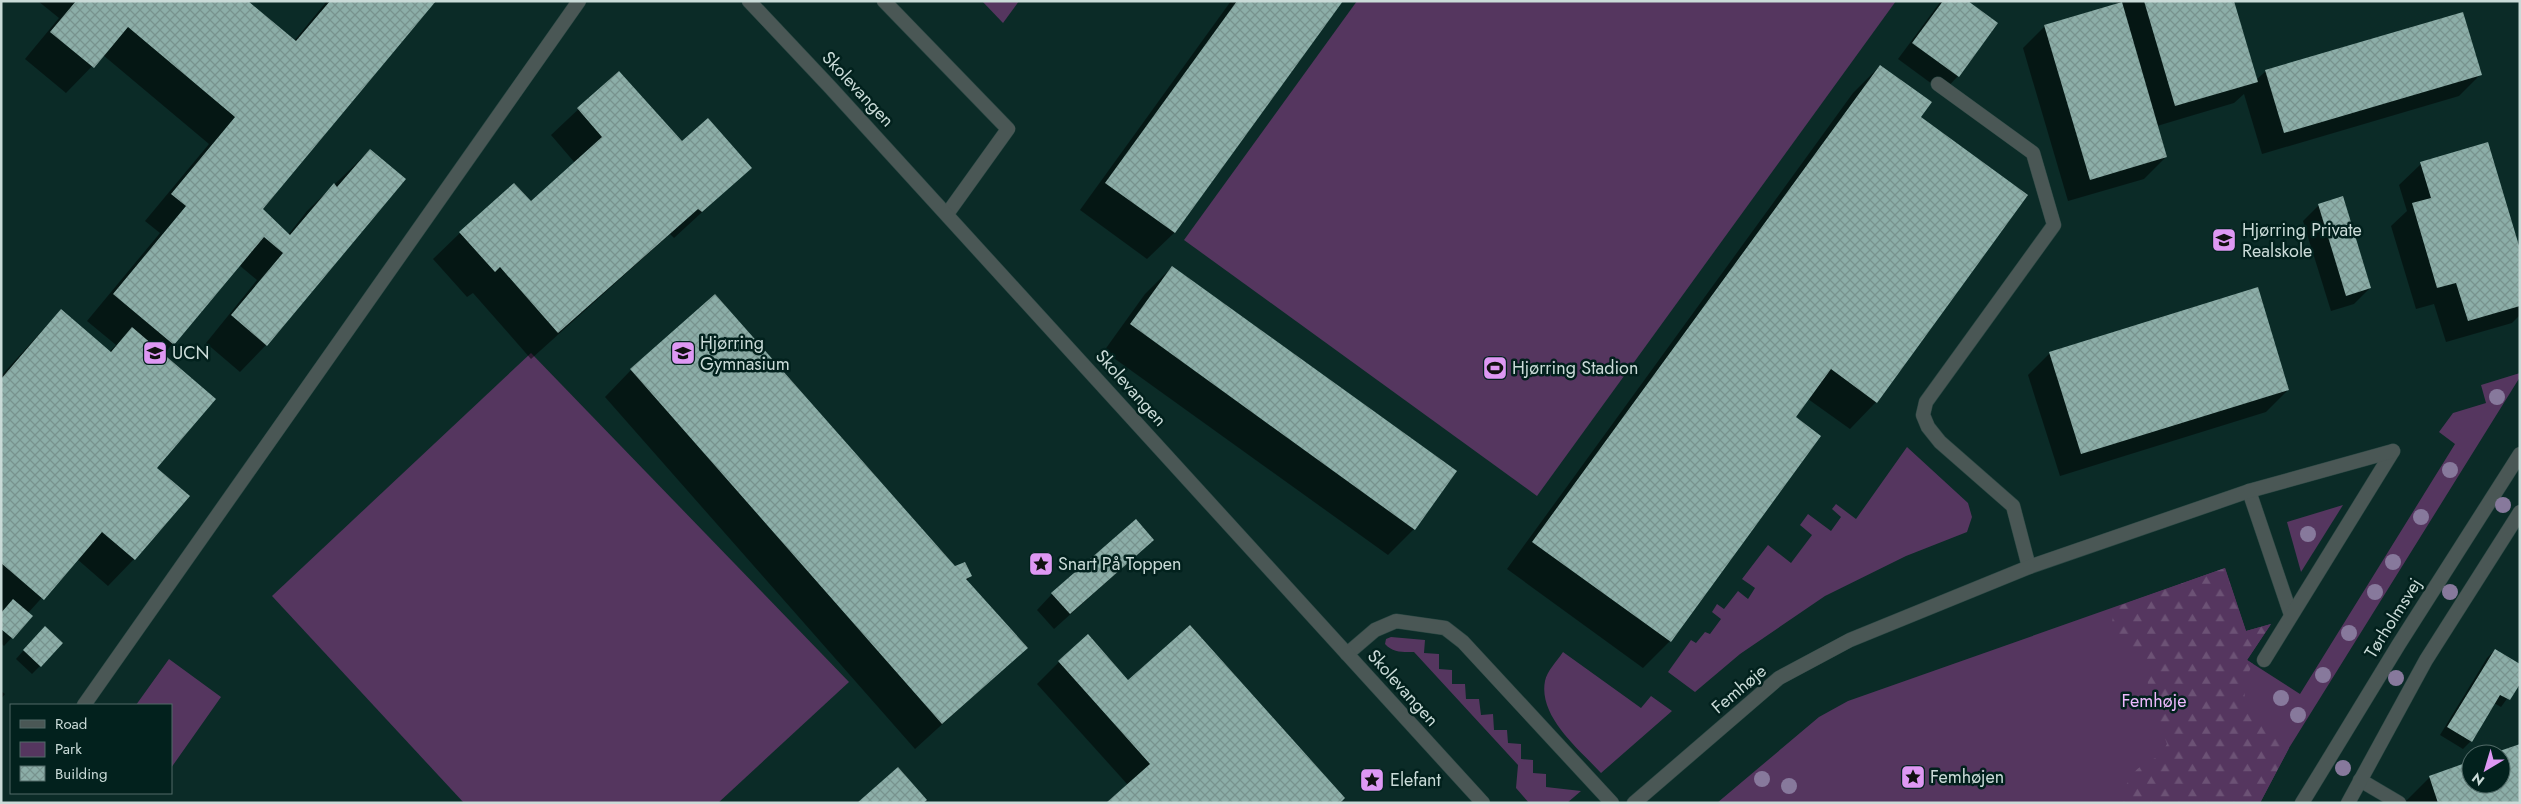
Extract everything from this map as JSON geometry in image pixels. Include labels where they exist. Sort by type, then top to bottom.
[{"type":"street","points":[[85,704],[579,1]]},
{"type":"street","name":"Skolevangen","points":[[749,1],[947,214],[1483,803]]},
{"type":"street","points":[[884,1],[1008,129],[947,214]]},
{"type":"street","points":[[1938,84],[2033,153],[2054,225],[1926,402],[1923,415],[1928,427],[1940,442],[2013,506],[2029,567]]},
{"type":"street","name":"Femhøje","points":[[1634,803],[1779,678],[1850,640],[2029,567],[2249,491],[2393,451],[2264,660]]},
{"type":"street","name":"Tørholmsvej","points":[[2302,803],[2399,644],[2520,454]]},
{"type":"street","points":[[2249,491],[2291,616]]},
{"type":"street","points":[[2348,803],[2426,660],[2520,512]]},
{"type":"street","points":[[1347,654],[1375,630],[1396,620],[1445,628],[1463,642],[1612,803]]},
{"type":"street","points":[[2360,780],[2399,803]]},
{"type":"green space","points":[[982,1],[1019,1],[1003,23]]},
{"type":"green space","name":"Hjørring Stadion","points":[[1357,1],[1896,1],[1537,496],[1184,240]]},
{"type":"green space","points":[[531,353],[849,682],[718,803],[464,803],[272,596]]},
{"type":"green space","name":"Femhøje","points":[[2520,373],[2520,377],[2289,748],[2260,803],[1717,803],[1819,717],[1848,701],[2225,568],[2246,631],[2271,624],[2247,660],[2300,694],[2455,444],[2439,432],[2453,413],[2486,403],[2481,385]]},
{"type":"green space","points":[[1907,447],[1968,503],[1972,517],[1967,532],[1906,556],[1825,596],[1740,654],[1695,692],[1668,672],[1691,640],[1696,643],[1705,632],[1710,634],[1721,619],[1712,612],[1717,604],[1724,609],[1738,591],[1748,599],[1755,588],[1742,579],[1768,545],[1791,563],[1812,535],[1800,525],[1808,514],[1831,531],[1841,517],[1832,509],[1836,504],[1856,519]]},
{"type":"green space","points":[[2343,505],[2301,572],[2287,522]]},
{"type":"green space","points":[[2225,568],[2246,631],[2271,624],[2247,660],[2253,664],[2246,679],[2244,691],[2246,702],[2259,722],[2289,748],[2260,803],[2120,803],[2129,779],[2144,764],[2160,756],[2167,744],[2161,727],[2149,709],[2147,667],[2119,642],[2112,627],[2116,607]]},
{"type":"green space","points":[[1391,637],[1425,640],[1424,653],[1439,654],[1439,669],[1452,670],[1452,684],[1465,684],[1466,699],[1479,699],[1481,715],[1493,714],[1494,730],[1507,730],[1508,743],[1521,744],[1521,759],[1533,760],[1533,773],[1546,774],[1546,787],[1581,791],[1567,803],[1529,803],[1516,788],[1518,765],[1414,652],[1402,652],[1385,644],[1386,639]]},
{"type":"green space","points":[[1563,652],[1641,708],[1651,696],[1672,711],[1601,773],[1562,732],[1548,707],[1545,694],[1546,677]]},
{"type":"green space","points":[[169,659],[221,697],[172,767],[172,704],[137,704]]},
{"type":"building","points":[[76,1],[248,1],[296,41],[330,1],[436,1],[263,209],[290,235],[334,183],[337,187],[370,149],[406,179],[267,346],[231,315],[283,253],[264,237],[174,345],[113,294],[186,206],[171,194],[235,117],[128,27],[94,68],[50,32]]},
{"type":"building","points":[[1237,1],[1343,1],[1175,233],[1105,183]]},
{"type":"building","points":[[1943,1],[1968,1],[1998,23],[1959,77],[1912,43]]},
{"type":"building","points":[[2144,1],[2234,1],[2258,82],[2175,106]]},
{"type":"building","points":[[2122,2],[2167,157],[2090,180],[2044,25]]},
{"type":"building","points":[[2463,12],[2482,75],[2284,133],[2265,70]]},
{"type":"building","points":[[1880,65],[1932,102],[1921,117],[2028,195],[1877,403],[1831,369],[1796,417],[1821,436],[1671,642],[1532,542]]},
{"type":"building","points":[[619,71],[682,141],[708,118],[752,168],[702,212],[698,209],[558,333],[500,267],[495,272],[459,232],[514,183],[531,201],[602,137],[577,108]]},
{"type":"building","points":[[2488,142],[2520,249],[2520,306],[2468,321],[2456,283],[2437,288],[2412,203],[2431,198],[2420,162]]},
{"type":"building","points":[[2343,196],[2371,288],[2346,296],[2318,204]]},
{"type":"building","points":[[1172,266],[1457,471],[1415,530],[1130,324]]},
{"type":"building","points":[[2258,287],[2289,390],[2081,454],[2049,352]]},
{"type":"building","points":[[715,294],[955,566],[965,562],[972,576],[966,579],[1028,648],[942,724],[630,369]]},
{"type":"building","points":[[61,309],[111,352],[132,327],[216,399],[157,468],[190,496],[135,560],[102,532],[44,600],[1,563],[1,379]]},
{"type":"building","points":[[1136,519],[1154,540],[1070,614],[1051,593]]},
{"type":"building","points":[[13,599],[33,616],[13,639],[1,629],[1,613]]},
{"type":"building","points":[[1190,625],[1345,798],[1340,803],[1106,803],[1150,764],[1058,661],[1088,634],[1128,680]]},
{"type":"building","points":[[45,626],[63,643],[41,667],[23,650]]},
{"type":"building","points":[[2495,649],[2520,664],[2520,684],[2510,700],[2500,695],[2472,742],[2447,727]]},
{"type":"building","points":[[2520,744],[2520,803],[2438,803],[2429,776],[2461,765],[2461,794],[2511,794],[2511,747]]},
{"type":"building","points":[[898,767],[927,800],[923,803],[857,803]]},
{"type":"place","name":"Hjørring Private Realskole","points":[[2224,240]]},
{"type":"place","name":"UCN","points":[[155,353]]},
{"type":"place","name":"Hjørring Gymnasium","points":[[683,353]]},
{"type":"place","name":"Hjørring Stadion","points":[[1495,368]]},
{"type":"place","name":"Snart På Toppen","points":[[1041,564]]},
{"type":"place","name":"Femhøjen","points":[[1913,777]]},
{"type":"place","name":"Elefant","points":[[1372,780]]}]
